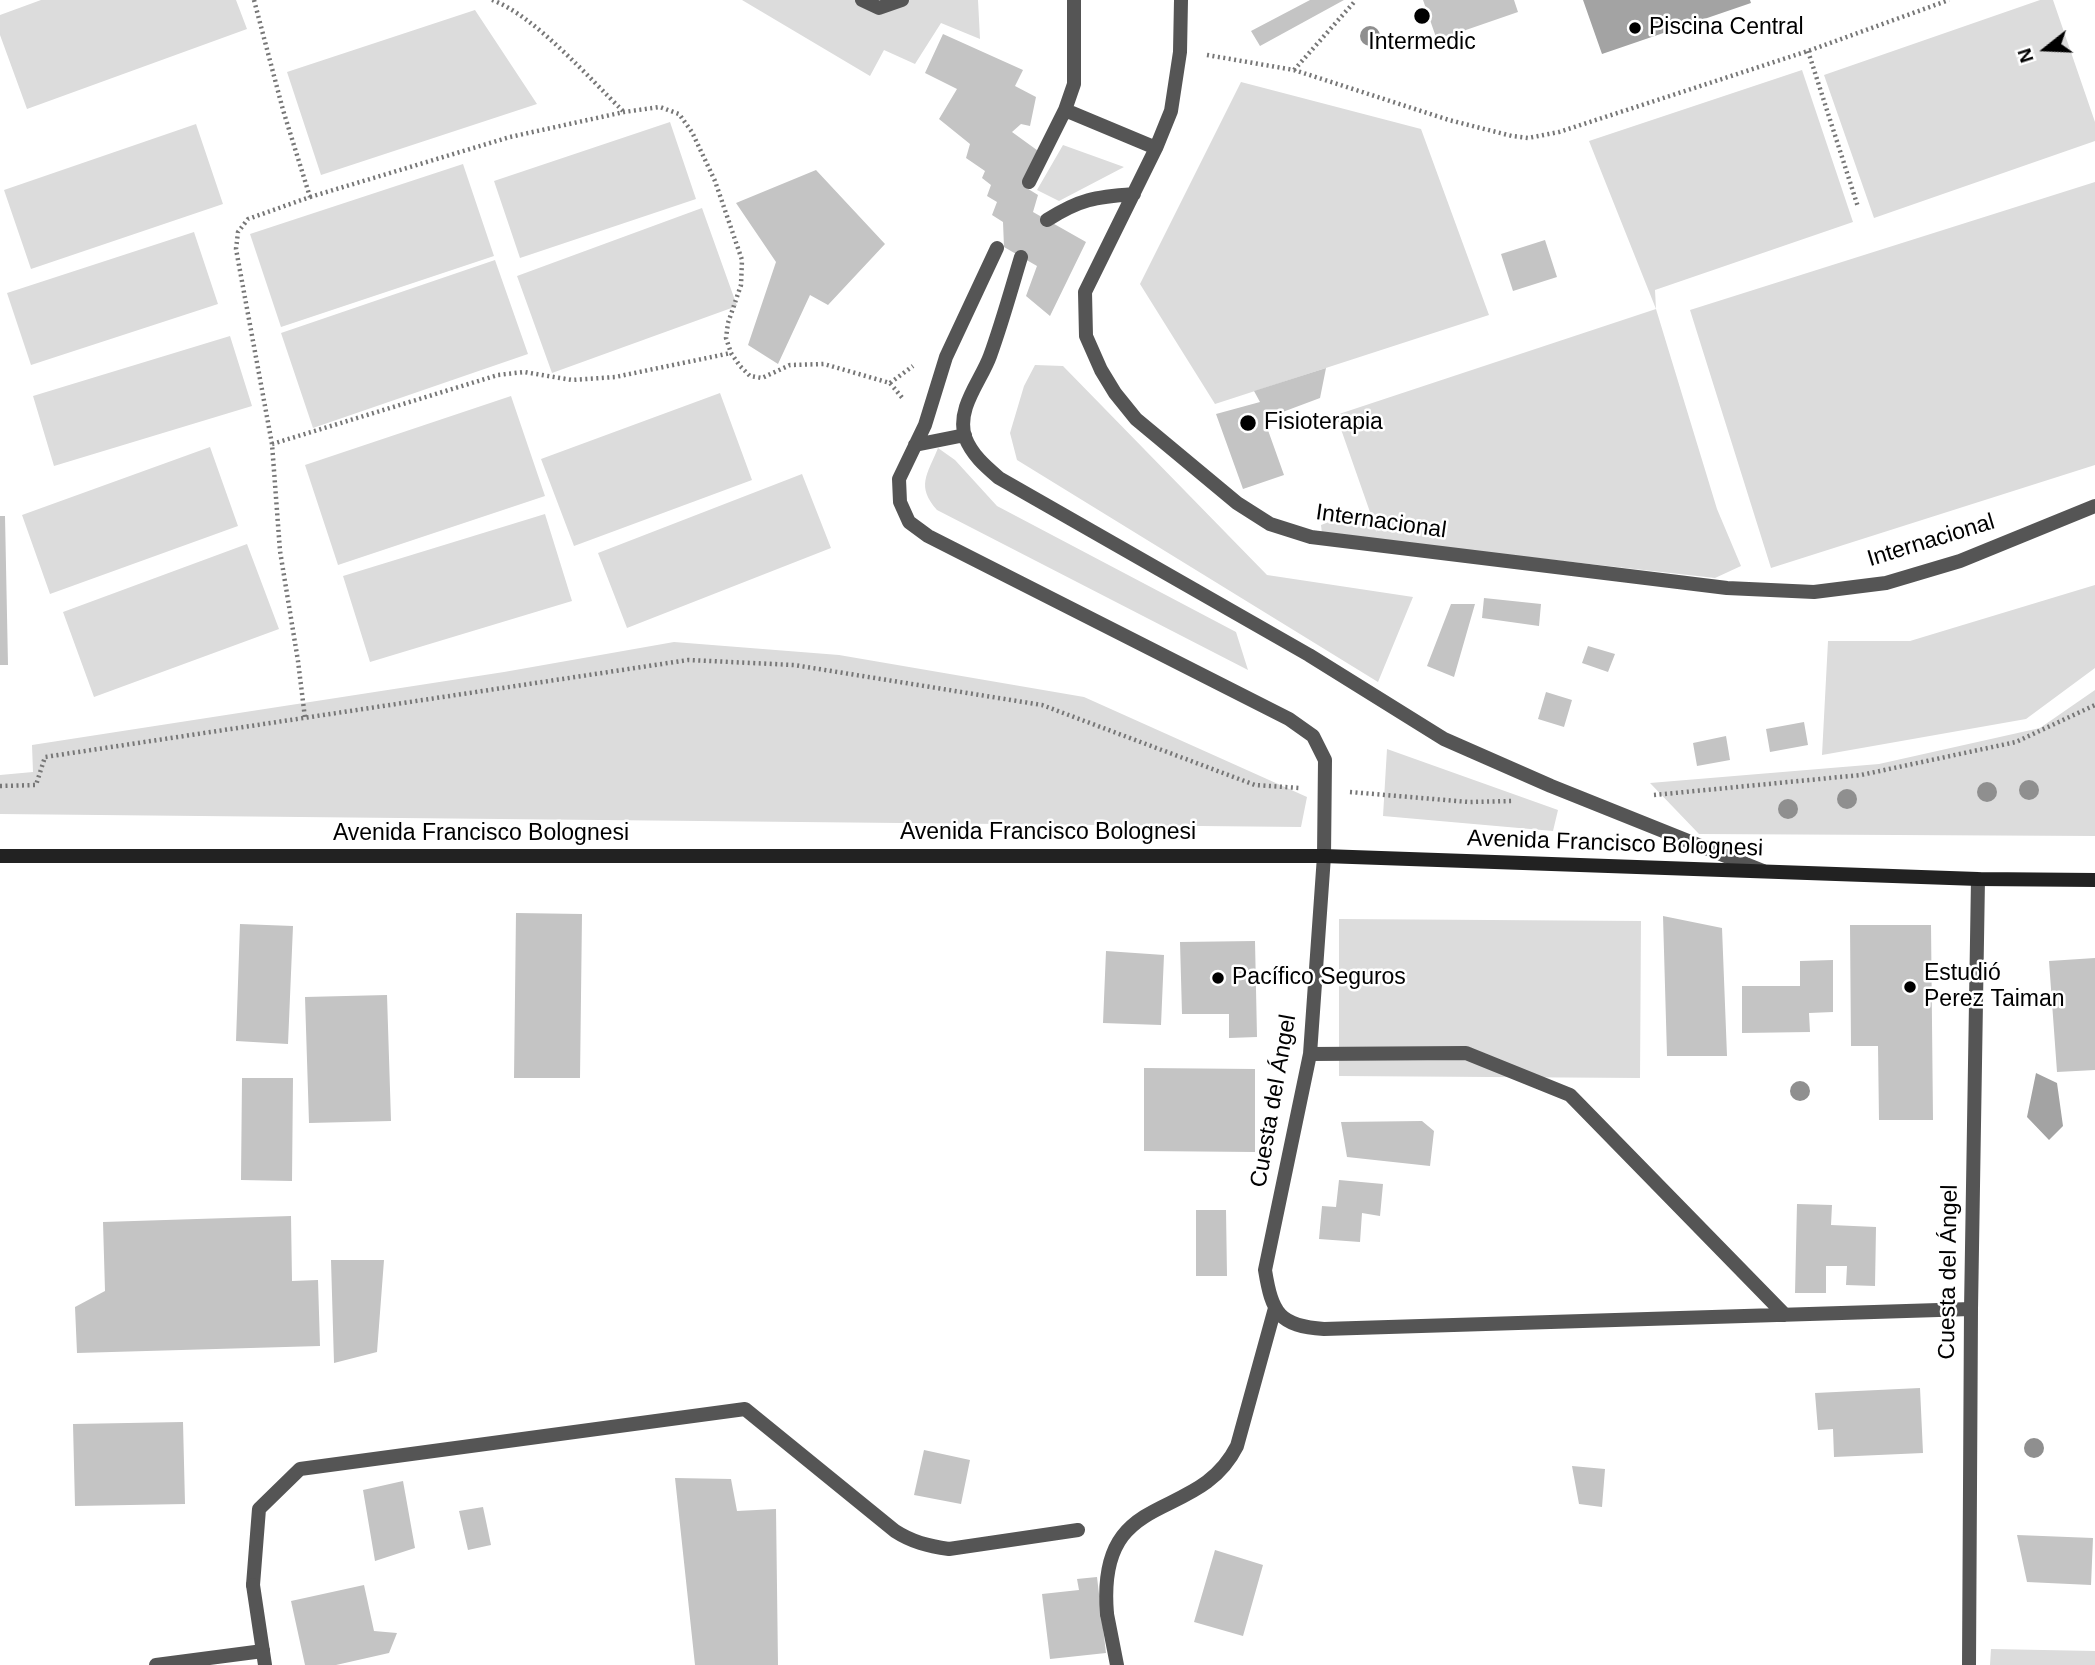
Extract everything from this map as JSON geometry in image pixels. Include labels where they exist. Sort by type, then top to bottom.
[{"type":"street","points":[[862,0],[879,8],[902,0]]},
{"type":"street","points":[[1029,183],[1065,110],[1074,84],[1074,0]]},
{"type":"street","name":"Internacional","points":[[1181,0],[1180,52],[1171,111],[1134,194],[1084,292],[1086,336],[1115,394],[1136,419],[1237,503],[1270,524],[1311,537],[1727,588],[1814,592],[1886,583],[1960,561],[2095,506]]},
{"type":"street","points":[[1065,110],[1156,148]]},
{"type":"street","points":[[1047,220],[1069,206],[1091,197],[1134,194]]},
{"type":"street","name":"Cuesta del Ángel","points":[[997,248],[946,357],[925,425],[899,479],[900,502],[909,522],[928,537],[1289,719],[1313,736],[1325,760],[1324,856],[1310,1054],[1265,1270],[1268,1290],[1275,1308]]},
{"type":"street","points":[[1021,257],[989,359],[967,407],[964,421],[965,435],[976,458],[999,478],[1309,656],[1444,739],[1551,786],[1768,873]]},
{"type":"street","points":[[915,445],[965,435]]},
{"type":"street","name":"Avenida Francisco Bolognesi","points":[[0,856],[1324,856],[1768,873],[2095,880]]},
{"type":"street","name":"Cuesta del Ángel","points":[[1969,1665],[1978,879]]},
{"type":"street","points":[[1310,1054],[1466,1053],[1570,1095],[1785,1315]]},
{"type":"street","points":[[1275,1308],[1286,1320],[1300,1327],[1324,1329],[1971,1309]]},
{"type":"street","points":[[1117,1665],[1105,1594],[1113,1551],[1125,1533],[1150,1512],[1199,1488],[1228,1463],[1241,1434],[1275,1308]]},
{"type":"street","points":[[156,1665],[264,1658],[253,1585],[259,1508],[300,1469],[745,1409],[894,1531],[911,1541],[949,1549],[1078,1530]]},
{"type":"path","points":[[254,0],[283,110],[310,197]]},
{"type":"path","points":[[492,0],[503,4],[554,44],[624,112]]},
{"type":"path","points":[[1294,70],[1356,0]]},
{"type":"path","points":[[1180,52],[1239,59],[1294,70],[1449,120],[1528,138],[1559,132],[1808,51],[1949,0]]},
{"type":"path","points":[[1808,51],[1858,207]]},
{"type":"path","points":[[305,718],[280,551],[272,444],[236,250],[239,232],[248,219],[310,197],[510,137],[624,112],[660,107],[679,114],[692,132],[715,181],[742,260],[741,285],[728,323],[726,338],[731,354],[740,366],[750,376],[762,378],[790,365],[824,364],[890,383],[925,425]]},
{"type":"path","points":[[272,444],[498,375],[524,372],[572,380],[615,377],[731,354]]},
{"type":"path","points":[[0,786],[36,785],[45,757],[688,660],[794,665],[1042,705],[1255,785],[1469,802],[1524,800]]},
{"type":"path","points":[[1641,796],[1861,775],[2016,742],[2095,705]]},
{"type":"shaded area","points":[[41,0],[236,0],[247,29],[27,109],[0,35],[0,15]]},
{"type":"shaded area","points":[[742,0],[978,0],[980,39],[941,23],[915,64],[884,50],[870,76]]},
{"type":"shaded area","name":"Piscina Central","points":[[1583,0],[1750,0],[1751,3],[1602,54]]},
{"type":"shaded area","points":[[2040,0],[2053,0],[2095,122],[2095,141],[1874,218],[1824,75]]},
{"type":"shaded area","points":[[475,10],[537,104],[321,175],[287,72]]},
{"type":"shaded area","points":[[1802,70],[1853,222],[1655,290],[1656,309],[1589,141]]},
{"type":"shaded area","points":[[1241,82],[1421,129],[1489,315],[1215,404],[1140,284]]},
{"type":"shaded area","points":[[670,122],[696,199],[520,258],[494,181]]},
{"type":"shaded area","points":[[196,124],[223,204],[31,269],[4,190]]},
{"type":"shaded area","points":[[1063,145],[1124,167],[1059,201],[1037,190]]},
{"type":"shaded area","points":[[463,164],[494,256],[281,327],[250,234]]},
{"type":"shaded area","points":[[2095,182],[2095,465],[1771,568],[1690,310]]},
{"type":"shaded area","points":[[702,208],[737,306],[552,373],[517,276]]},
{"type":"shaded area","points":[[194,232],[218,304],[31,365],[7,293]]},
{"type":"shaded area","points":[[495,260],[528,354],[313,428],[281,333]]},
{"type":"shaded area","points":[[1656,309],[1717,509],[1741,566],[1715,578],[1322,534],[1321,525],[1361,510],[1377,532],[1336,415]]},
{"type":"shaded area","points":[[230,336],[252,406],[54,466],[33,396]]},
{"type":"shaded area","points":[[1035,365],[1063,366],[1267,575],[1413,597],[1378,682],[1017,460],[1010,433],[1024,386]]},
{"type":"shaded area","points":[[720,393],[752,480],[574,546],[541,459]]},
{"type":"shaded area","points":[[511,396],[545,496],[338,565],[305,465]]},
{"type":"shaded area","points":[[210,447],[238,526],[50,594],[22,515]]},
{"type":"shaded area","points":[[938,448],[955,460],[997,506],[1236,632],[1248,670],[937,510],[925,487],[927,473]]},
{"type":"shaded area","points":[[802,474],[831,548],[627,628],[598,553]]},
{"type":"shaded area","points":[[545,514],[572,601],[370,662],[343,576]]},
{"type":"shaded area","points":[[247,544],[279,629],[94,697],[63,612]]},
{"type":"shaded area","points":[[2095,585],[2095,668],[2026,719],[1822,755],[1828,641],[1910,641]]},
{"type":"shaded area","points":[[674,642],[839,655],[1084,697],[1307,797],[1301,827],[0,814],[0,775],[33,772],[32,745],[504,672]]},
{"type":"shaded area","points":[[2095,690],[2095,836],[1699,834],[1650,783],[1879,764],[2040,728]]},
{"type":"shaded area","points":[[1387,749],[1558,810],[1553,831],[1383,816]]},
{"type":"shaded area","points":[[1339,919],[1641,921],[1640,1078],[1339,1076]]},
{"type":"shaded area","points":[[2036,1073],[2057,1083],[2063,1126],[2049,1140],[2027,1117]]},
{"type":"shaded area","points":[[1991,1649],[2095,1651],[2095,1665],[1990,1665]]},
{"type":"building","points":[[1310,0],[1344,0],[1260,46],[1251,31]]},
{"type":"building","points":[[1423,0],[1514,0],[1518,12],[1437,40]]},
{"type":"building","points":[[943,34],[1023,70],[1015,86],[1036,97],[1030,126],[1021,124],[1012,132],[1041,153],[1025,187],[1038,195],[1033,212],[1086,242],[1050,316],[1026,296],[1037,266],[1004,247],[1003,222],[992,215],[997,202],[987,196],[991,185],[982,178],[985,171],[966,158],[970,144],[939,119],[957,89],[925,73]]},
{"type":"building","points":[[816,170],[885,244],[828,305],[810,295],[778,364],[748,345],[776,262],[736,203]]},
{"type":"building","points":[[1545,240],[1557,277],[1513,291],[1501,254]]},
{"type":"building","points":[[1326,368],[1320,398],[1264,419],[1284,475],[1243,489],[1216,414],[1260,402],[1254,391]]},
{"type":"building","points":[[0,516],[5,516],[8,665],[0,665]]},
{"type":"building","points":[[1484,598],[1541,604],[1539,626],[1482,618]]},
{"type":"building","points":[[1451,604],[1475,604],[1454,677],[1427,666]]},
{"type":"building","points":[[1588,646],[1615,654],[1608,672],[1582,663]]},
{"type":"building","points":[[1546,692],[1572,700],[1564,727],[1538,719]]},
{"type":"building","points":[[1804,722],[1808,745],[1770,752],[1766,729]]},
{"type":"building","points":[[1726,736],[1730,760],[1697,766],[1693,743]]},
{"type":"building","points":[[516,913],[582,914],[580,1078],[514,1078]]},
{"type":"building","points":[[1663,916],[1722,928],[1727,1056],[1667,1056]]},
{"type":"building","points":[[240,924],[293,926],[288,1044],[236,1041]]},
{"type":"building","points":[[1850,925],[1931,925],[1933,1120],[1879,1120],[1878,1046],[1851,1046]]},
{"type":"building","name":"Pacífico Seguros","points":[[1255,941],[1257,1037],[1229,1038],[1229,1014],[1182,1014],[1180,942]]},
{"type":"building","points":[[1106,951],[1164,955],[1161,1025],[1103,1023]]},
{"type":"building","points":[[2095,958],[2095,1070],[2057,1072],[2049,961]]},
{"type":"building","points":[[1833,960],[1833,1012],[1809,1013],[1810,1032],[1742,1033],[1742,986],[1800,986],[1800,961]]},
{"type":"building","points":[[387,995],[391,1121],[309,1123],[305,997]]},
{"type":"building","points":[[1144,1068],[1255,1069],[1255,1152],[1144,1151]]},
{"type":"building","points":[[242,1078],[293,1078],[292,1181],[241,1180]]},
{"type":"building","points":[[1422,1121],[1434,1131],[1430,1166],[1347,1157],[1341,1122]]},
{"type":"building","points":[[1339,1180],[1383,1184],[1380,1216],[1362,1213],[1360,1242],[1319,1239],[1322,1206],[1336,1207]]},
{"type":"building","points":[[1797,1204],[1832,1205],[1831,1225],[1876,1227],[1875,1286],[1846,1285],[1847,1266],[1826,1266],[1826,1293],[1795,1293]]},
{"type":"building","points":[[1196,1210],[1226,1210],[1227,1276],[1196,1276]]},
{"type":"building","points":[[291,1216],[292,1281],[318,1280],[320,1346],[77,1353],[75,1307],[105,1291],[103,1222]]},
{"type":"building","points":[[331,1260],[384,1260],[377,1352],[334,1363]]},
{"type":"building","points":[[1920,1388],[1923,1453],[1834,1457],[1833,1429],[1818,1430],[1815,1393]]},
{"type":"building","points":[[183,1422],[185,1504],[75,1506],[73,1424]]},
{"type":"building","points":[[924,1450],[970,1460],[961,1504],[914,1495]]},
{"type":"building","points":[[1572,1466],[1605,1469],[1602,1507],[1579,1504]]},
{"type":"building","points":[[675,1478],[731,1479],[737,1511],[776,1509],[778,1665],[695,1665]]},
{"type":"building","points":[[403,1481],[415,1548],[375,1561],[363,1490]]},
{"type":"building","points":[[483,1507],[491,1545],[468,1550],[459,1511]]},
{"type":"building","points":[[2017,1535],[2093,1538],[2091,1585],[2027,1582]]},
{"type":"building","points":[[1215,1550],[1263,1565],[1243,1636],[1194,1622]]},
{"type":"building","points":[[1097,1577],[1106,1653],[1050,1659],[1042,1594],[1079,1590],[1077,1579]]},
{"type":"building","points":[[364,1585],[374,1631],[397,1633],[389,1653],[336,1665],[305,1665],[291,1601]]},
{"type":"place","name":"Intermedic","points":[[1422,16]]},
{"type":"place","name":"Piscina Central","points":[[1635,28]]},
{"type":"place","name":"Fisioterapia","points":[[1248,423]]},
{"type":"place","name":"Pacífico Seguros","points":[[1218,978]]},
{"type":"place","name":"Estudió Perez Taiman","points":[[1910,987]]}]
